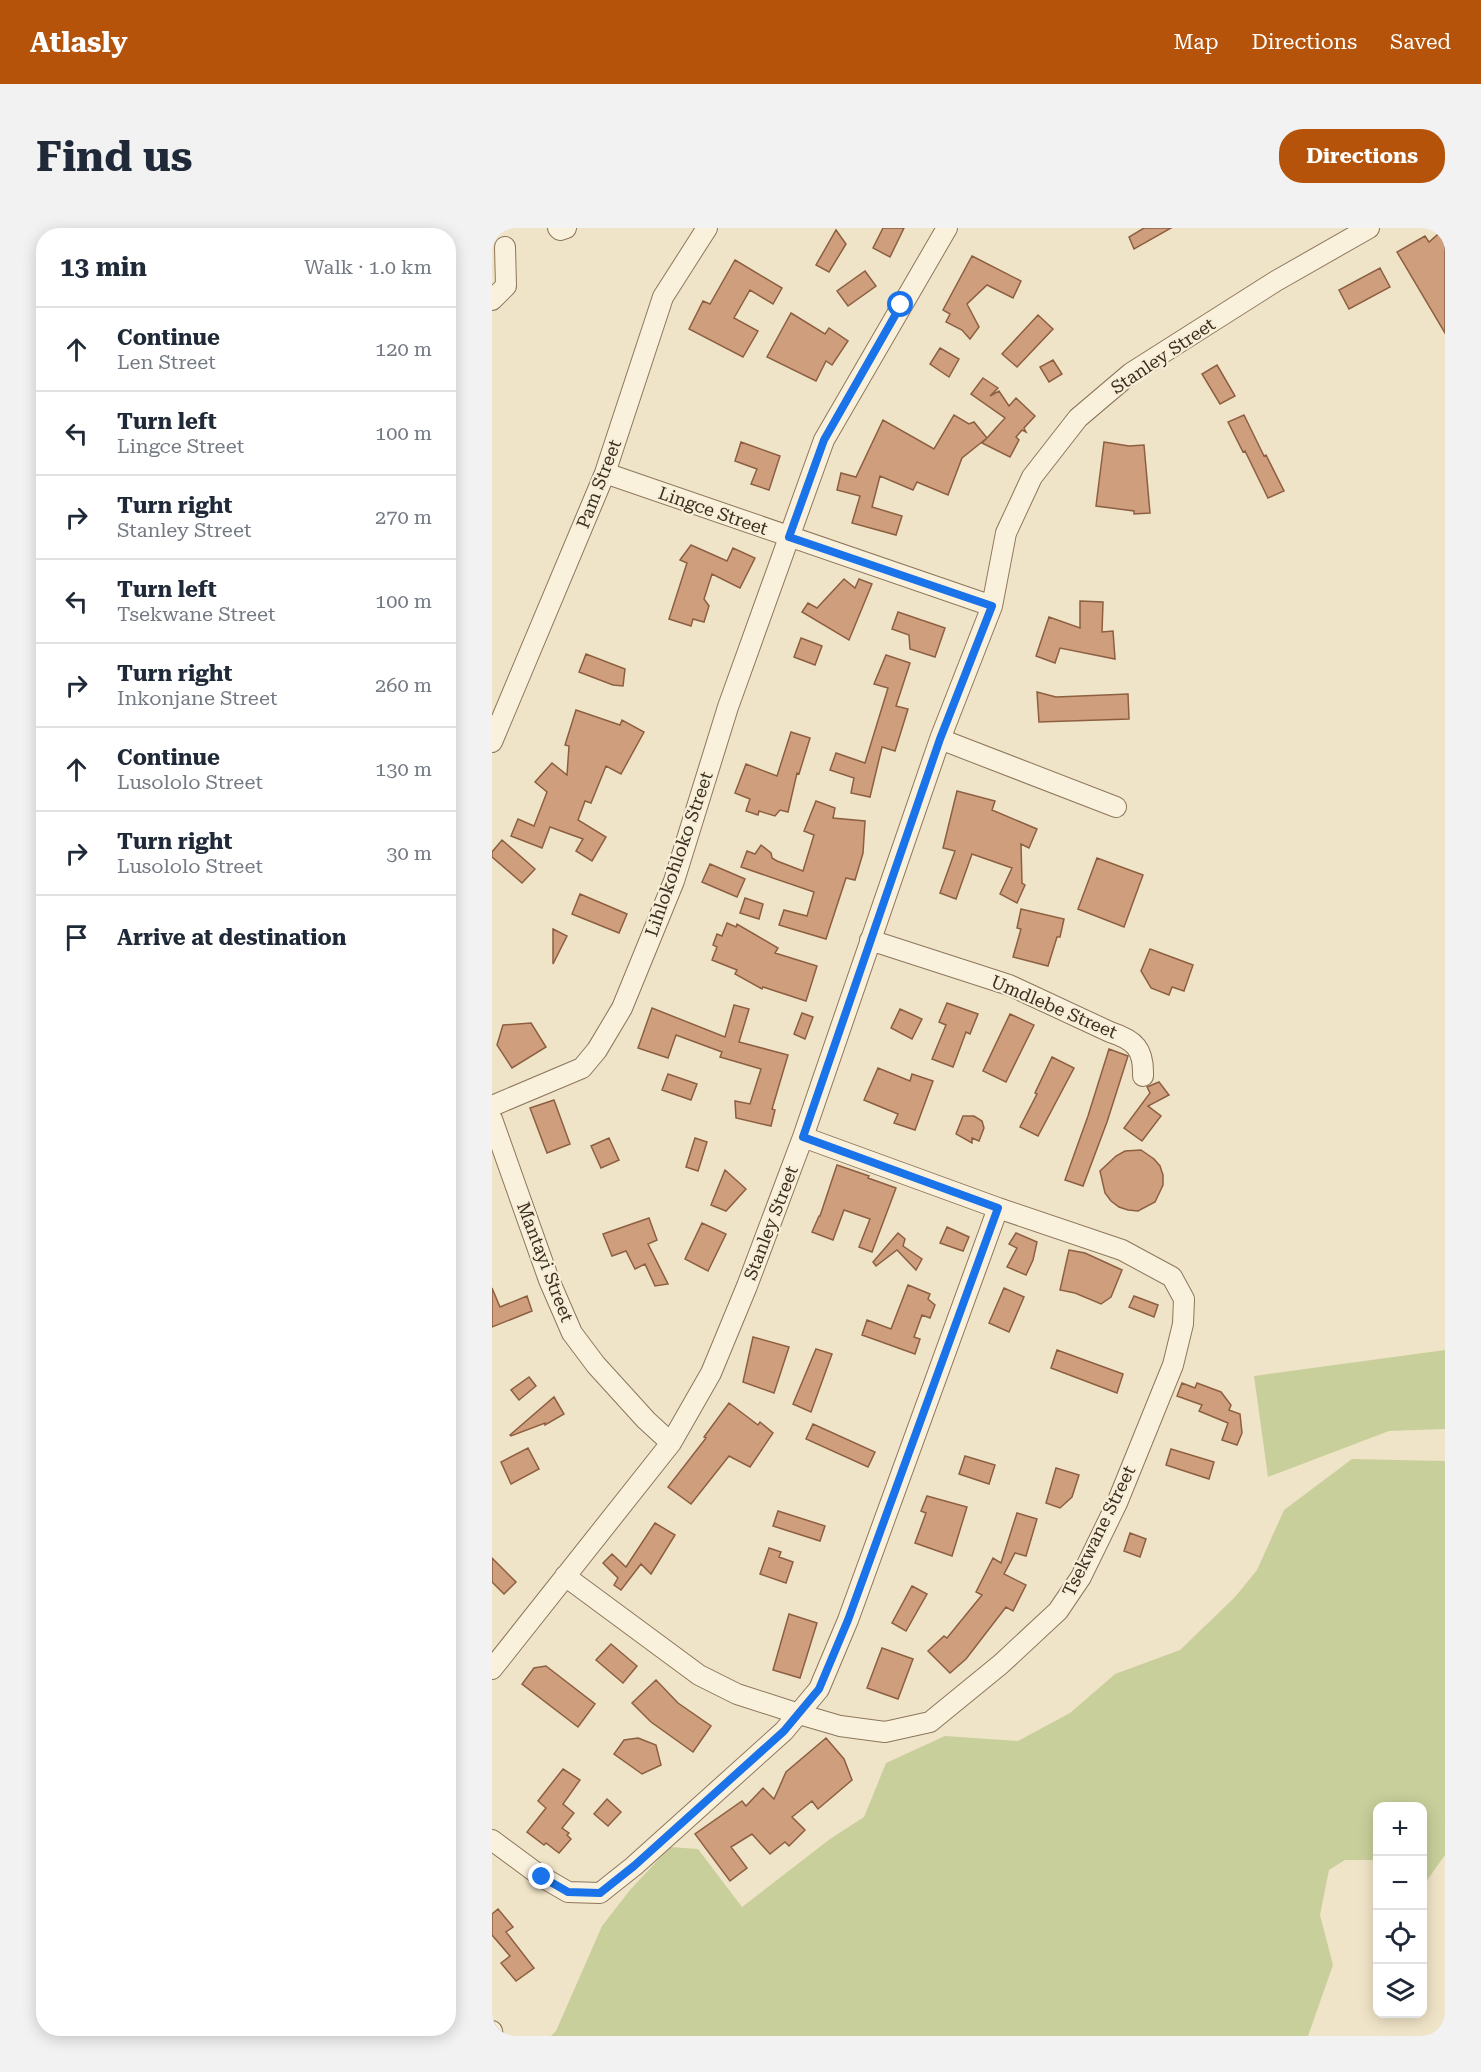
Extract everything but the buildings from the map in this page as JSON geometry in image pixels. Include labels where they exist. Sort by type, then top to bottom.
[{"type":"street","points":[[558,228],[560,230],[566,228]]},
{"type":"street","name":"Pam Street","points":[[492,742],[605,473],[663,297],[707,228]]},
{"type":"street","name":"Lihlokohloko Street","points":[[492,1106],[582,1068],[597,1050],[622,1008],[674,881],[728,707],[824,440],[947,228]]},
{"type":"street","name":"Stanley Street","points":[[492,1669],[671,1443],[711,1373],[747,1286],[803,1137],[940,739],[992,606],[1006,533],[1032,477],[1078,418],[1141,367],[1276,281],[1369,228]]},
{"type":"street","points":[[492,300],[506,286],[505,247]]},
{"type":"street","name":"Lingce Street","points":[[605,473],[992,606]]},
{"type":"street","points":[[940,739],[1116,807]]},
{"type":"street","name":"Umdlebe Street","points":[[870,940],[1009,985],[1127,1037],[1137,1047],[1144,1062],[1143,1076]]},
{"type":"street","name":"Mantayi Street","points":[[492,1119],[549,1280],[572,1333],[610,1381],[671,1443]]},
{"type":"street","name":"Tsekwane Street","points":[[565,1576],[699,1675],[737,1694],[840,1726],[885,1732],[930,1722],[1001,1664],[1058,1611],[1081,1577],[1117,1503],[1173,1365],[1183,1324],[1184,1299],[1172,1277],[1122,1250],[998,1208],[803,1137]]},
{"type":"street","points":[[492,1840],[542,1877],[568,1892],[600,1893],[634,1866],[784,1731],[799,1714],[819,1689],[848,1620],[998,1208]]},
{"type":"street","points":[[492,2031],[493,2036]]},
{"type":"green space","points":[[1445,1350],[1445,1429],[1389,1431],[1268,1477],[1254,1376]]},
{"type":"green space","points":[[1352,1459],[1445,1461],[1445,1855],[1427,1880],[1427,1802],[1373,1802],[1373,1860],[1345,1860],[1329,1870],[1320,1915],[1333,1965],[1308,2036],[551,2036],[556,2031],[602,1926],[630,1890],[670,1847],[698,1849],[742,1907],[830,1839],[864,1817],[886,1763],[945,1736],[1018,1741],[1070,1713],[1115,1674],[1180,1650],[1235,1597],[1257,1570],[1284,1510]]},
{"type":"route","points":[[542,1877],[568,1892],[600,1893],[634,1866],[784,1731],[819,1689],[848,1620],[998,1208],[803,1137],[940,739],[992,606],[789,537],[824,440],[901,305]]}]
